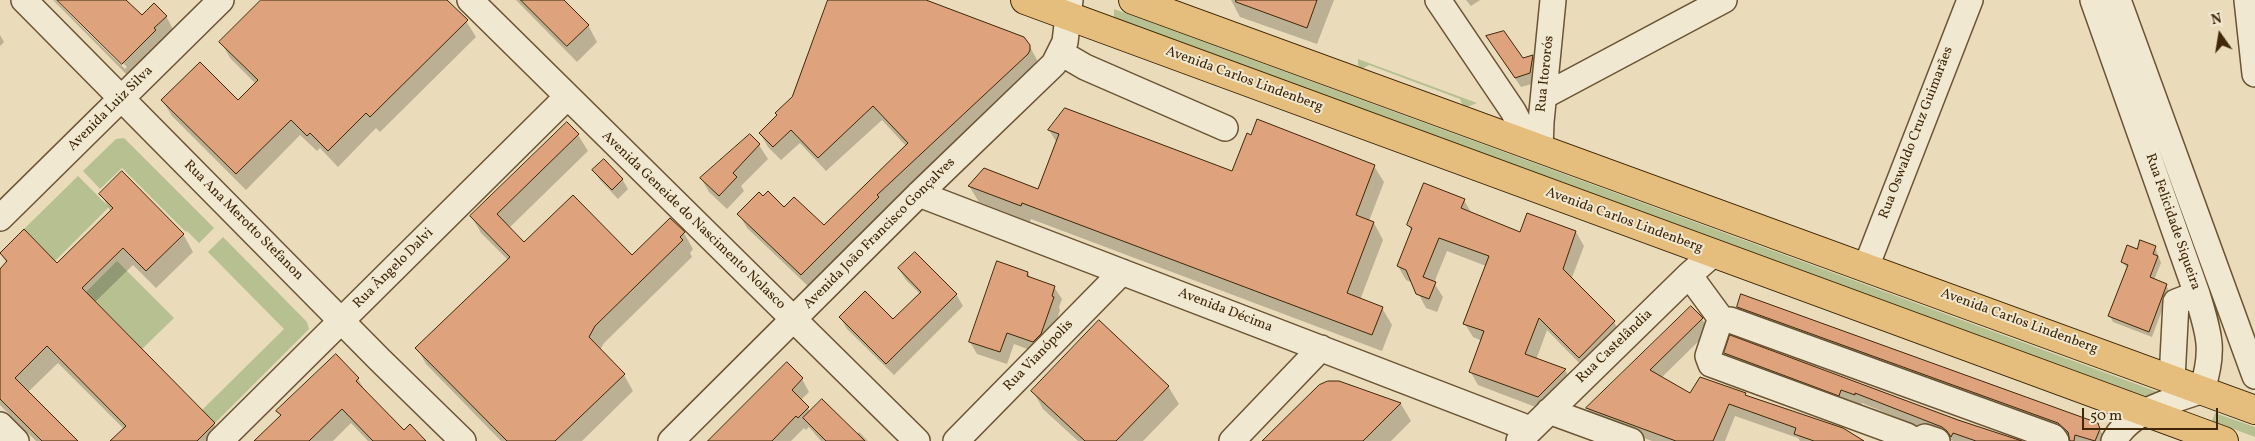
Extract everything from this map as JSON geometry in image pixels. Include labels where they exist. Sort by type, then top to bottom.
[{"type":"main road","name":"Avenida Carlos Lindenberg","points":[[1025,0],[1070,8],[1713,254],[2224,441]]},
{"type":"main road","name":"Avenida Carlos Lindenberg","points":[[1133,0],[2255,410]]},
{"type":"main road","points":[[2190,428],[2202,390]]},
{"type":"street","name":"Rua Ana Merotto Stefanon","points":[[24,0],[463,441]]},
{"type":"street","name":"Avenida Luiz Silva","points":[[0,218],[221,0]]},
{"type":"street","name":"Avenida Geneide do Nascimento Nolasco","points":[[470,0],[917,441]]},
{"type":"street","points":[[1438,0],[1536,147]]},
{"type":"street","name":"Rua Itororós","points":[[1536,147],[1544,96],[1553,0]]},
{"type":"street","points":[[1544,96],[1724,0]]},
{"type":"street","name":"Rua Oswaldo Cruz Guimarães","points":[[1866,267],[1970,0]]},
{"type":"street","name":"Rua Felicidade Siqueira","points":[[2093,0],[2197,294],[2210,338],[2211,352],[2202,390]]},
{"type":"street","name":"Rua Felicidade Siqueira","points":[[2118,0],[2255,376]]},
{"type":"street","points":[[2247,0],[2255,74]]},
{"type":"street","name":"Avenida João Francisco Gonçalves","points":[[671,441],[919,194],[1054,64],[1061,53],[1068,29],[1070,8]]},
{"type":"street","points":[[1061,53],[1084,67],[1225,128]]},
{"type":"street","name":"Rua Ângelo Dalvi","points":[[220,441],[567,97]]},
{"type":"street","name":"Avenida Décima","points":[[919,194],[1321,348],[1525,435]]},
{"type":"street","name":"Rua Castelândia","points":[[1525,435],[1689,275],[1713,254]]},
{"type":"street","name":"Rua Vianópolis","points":[[956,441],[1122,272]]},
{"type":"street","points":[[1689,275],[1722,320]]},
{"type":"street","points":[[2172,379],[2176,302],[2197,294]]},
{"type":"street","points":[[1722,320],[1717,326],[1708,356],[1712,364],[1916,441],[1925,437],[1937,441]]},
{"type":"street","points":[[1722,320],[1730,320],[2053,438],[2056,441]]},
{"type":"street","points":[[1232,441],[1321,348]]},
{"type":"street","points":[[2114,441],[2119,431],[2129,421],[2145,412],[2202,390]]},
{"type":"street","points":[[1548,411],[1631,441]]},
{"type":"street","points":[[0,425],[16,441]]},
{"type":"green space","points":[[1114,9],[2158,392],[2156,395],[2146,397],[1114,18]]},
{"type":"green space","points":[[1358,59],[1477,103],[1467,107],[1462,104],[1460,99],[1369,65],[1362,69],[1358,65]]},
{"type":"green space","points":[[124,138],[214,228],[199,243],[122,168],[100,189],[83,171],[116,139]]},
{"type":"green space","points":[[78,176],[109,207],[55,261],[24,229]]},
{"type":"green space","points":[[223,237],[307,322],[309,329],[215,423],[202,410],[284,329],[208,252]]},
{"type":"green space","points":[[117,261],[174,318],[142,349],[86,292]]},
{"type":"green space","points":[[2215,413],[2255,427],[2255,437],[2212,421]]},
{"type":"building","points":[[57,0],[126,0],[142,15],[154,3],[167,16],[154,28],[156,30],[122,64]]},
{"type":"building","points":[[261,0],[447,0],[468,20],[370,117],[366,113],[328,151],[310,133],[307,136],[291,120],[236,174],[161,100],[200,62],[238,100],[258,80],[219,42]]},
{"type":"building","points":[[521,0],[564,0],[589,25],[567,46]]},
{"type":"building","points":[[828,0],[926,0],[1024,37],[1030,45],[1030,50],[1028,54],[877,195],[879,197],[801,275],[737,214],[759,192],[763,196],[768,191],[784,207],[794,197],[824,225],[908,143],[873,106],[818,158],[791,130],[773,147],[759,133],[777,115],[775,113],[792,97]]},
{"type":"building","points":[[1236,0],[1317,0],[1307,28],[1236,2]]},
{"type":"building","points":[[1504,31],[1523,58],[1533,55],[1530,73],[1515,78],[1486,36]]},
{"type":"building","points":[[1065,108],[1232,171],[1247,133],[1251,135],[1257,119],[1375,165],[1356,215],[1374,222],[1347,293],[1383,307],[1372,335],[1022,203],[1021,206],[968,186],[984,168],[1038,189],[1059,134],[1048,130]]},
{"type":"building","points":[[567,122],[579,134],[497,214],[524,242],[573,195],[632,255],[670,218],[685,232],[680,237],[683,240],[595,326],[589,337],[625,374],[555,441],[507,441],[415,348],[510,257],[470,216]]},
{"type":"building","points":[[750,134],[760,144],[733,173],[737,177],[719,196],[700,178]]},
{"type":"building","points":[[604,159],[623,179],[612,190],[592,170]]},
{"type":"building","points":[[122,171],[184,234],[146,271],[123,248],[82,288],[215,423],[197,441],[110,441],[126,426],[47,346],[15,378],[78,441],[42,441],[0,399],[0,269],[7,261],[0,253],[24,229],[57,263],[113,208],[99,194]]},
{"type":"building","points":[[1424,183],[1465,199],[1461,208],[1520,232],[1527,213],[1576,231],[1563,269],[1615,321],[1579,358],[1539,318],[1525,354],[1566,369],[1538,397],[1469,372],[1484,331],[1463,324],[1489,256],[1439,238],[1423,277],[1436,282],[1429,299],[1416,294],[1406,270],[1397,266],[1412,228],[1407,225]]},
{"type":"building","points":[[2140,240],[2156,246],[2153,254],[2158,256],[2150,277],[2167,284],[2149,332],[2108,316],[2128,265],[2121,262],[2127,245],[2137,249]]},
{"type":"building","points":[[915,252],[957,294],[886,364],[839,317],[865,291],[893,319],[921,292],[898,268]]},
{"type":"building","points":[[997,261],[1028,272],[1027,276],[1055,286],[1052,296],[1054,297],[1041,334],[1033,342],[1007,333],[1000,352],[969,342]]},
{"type":"building","points":[[1741,294],[2098,423],[2100,429],[2095,441],[2075,435],[2074,441],[2070,441],[2068,432],[2058,423],[1737,307]]},
{"type":"building","points":[[1691,306],[1703,318],[1650,370],[1690,393],[1700,377],[1746,393],[1745,395],[1843,428],[1864,441],[1814,441],[1794,434],[1796,428],[1729,404],[1713,441],[1676,441],[1586,408]]},
{"type":"building","points":[[1099,320],[1169,386],[1116,441],[1085,441],[1031,391]]},
{"type":"building","points":[[1730,335],[1958,420],[2022,441],[1976,441],[1953,433],[1951,437],[1942,427],[1855,393],[1855,395],[1841,390],[1839,396],[1724,353]]},
{"type":"building","points":[[336,354],[359,378],[356,381],[404,430],[410,424],[426,441],[373,441],[342,409],[309,441],[254,441],[281,415],[276,411]]},
{"type":"building","points":[[787,362],[803,378],[792,390],[809,407],[798,418],[796,416],[772,441],[708,441]]},
{"type":"building","points":[[1328,381],[1339,381],[1401,403],[1363,441],[1262,441],[1319,385]]},
{"type":"building","points":[[822,399],[865,441],[826,441],[803,418]]}]
